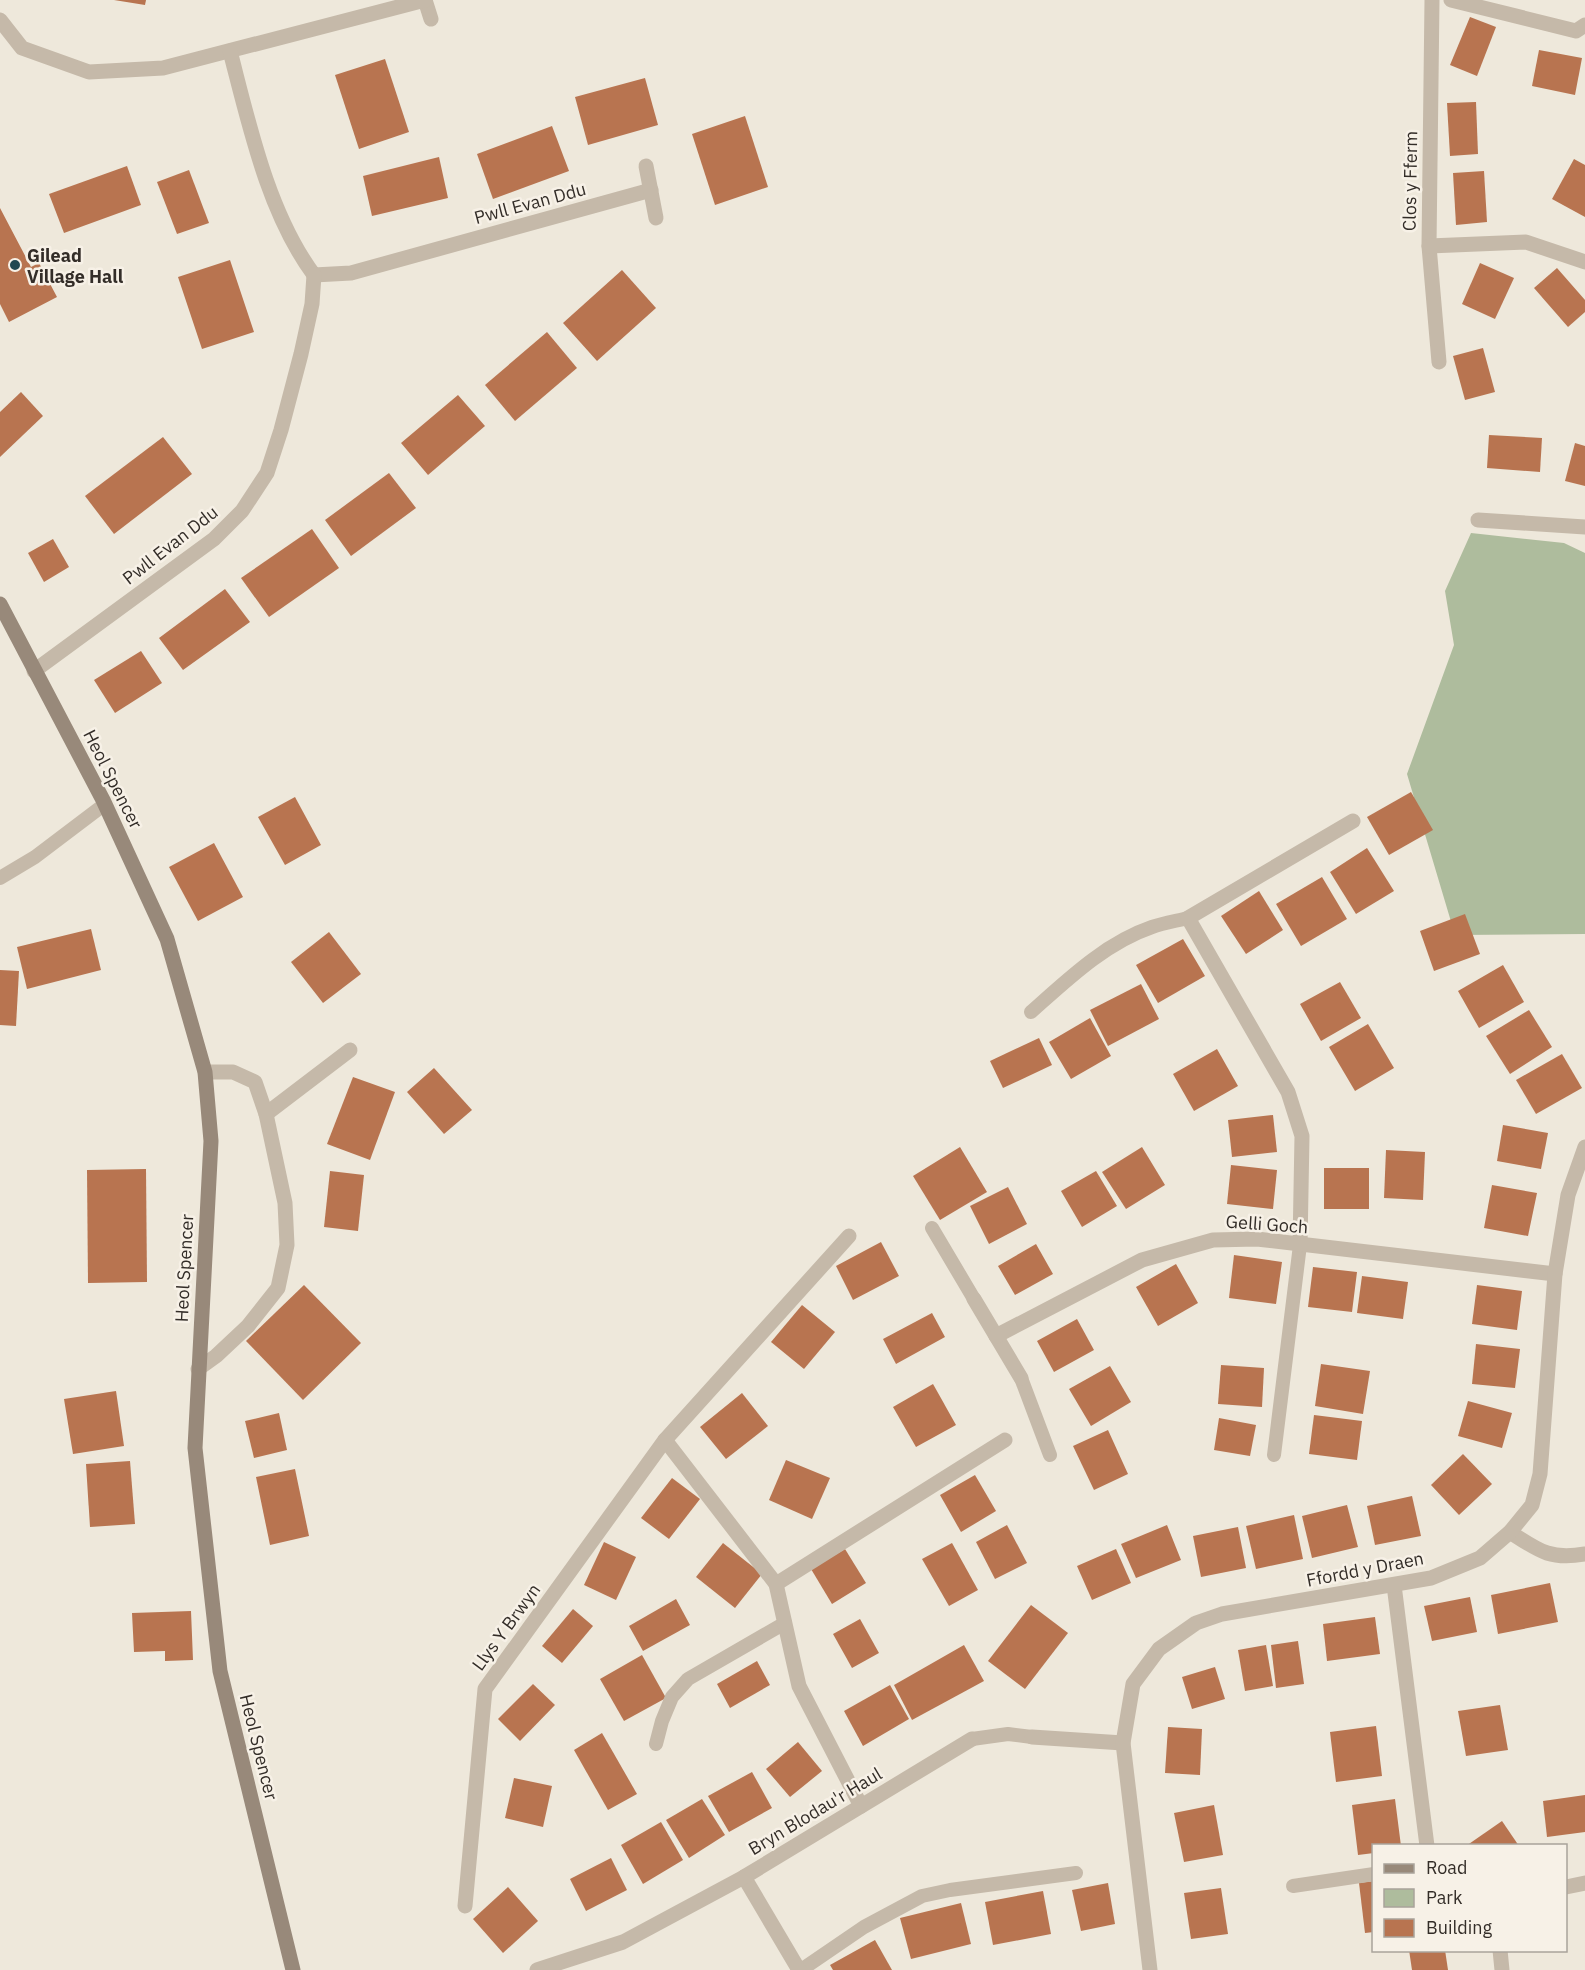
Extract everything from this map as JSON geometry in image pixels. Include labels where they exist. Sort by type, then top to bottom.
[{"type":"street","points":[[0,20],[22,48],[88,72],[163,68],[425,0],[431,19]]},
{"type":"street","name":"Clos y Fferm","points":[[1432,0],[1429,246],[1438,362]]},
{"type":"street","points":[[1451,0],[1576,31],[1585,25]]},
{"type":"street","points":[[230,51],[256,152],[300,256],[314,275]]},
{"type":"street","points":[[646,166],[656,218]]},
{"type":"street","name":"Pwll Evan Ddu","points":[[34,671],[214,539],[242,511],[267,473],[282,430],[312,304],[314,275],[351,273],[651,190]]},
{"type":"street","points":[[1429,246],[1526,242],[1585,262]]},
{"type":"street","points":[[1478,520],[1585,527]]},
{"type":"street","name":"Heol Spencer","points":[[0,604],[105,804],[167,939],[206,1072],[211,1141],[195,1448],[220,1671],[292,1970]]},
{"type":"street","points":[[1300,1245],[1302,1136],[1288,1092],[1188,918],[1353,821]]},
{"type":"street","points":[[266,1114],[350,1050]]},
{"type":"street","points":[[198,1369],[216,1356],[248,1326],[278,1288],[287,1245],[285,1203],[266,1114],[255,1082],[233,1072],[206,1072]]},
{"type":"street","name":"Ffordd y Draen","points":[[1150,1970],[1123,1743],[1133,1684],[1159,1649],[1197,1623],[1222,1614],[1431,1578],[1480,1558],[1510,1532],[1532,1505],[1540,1474],[1556,1274],[1568,1195],[1585,1148]]},
{"type":"street","name":"Llys Y Brwyn","points":[[465,1906],[485,1689],[665,1440],[849,1236]]},
{"type":"street","name":"Gelli Goch","points":[[996,1336],[1142,1260],[1214,1240],[1257,1239],[1556,1274]]},
{"type":"street","points":[[974,1299],[1021,1378]]},
{"type":"street","points":[[665,1440],[776,1584],[798,1686],[861,1806]]},
{"type":"street","points":[[776,1584],[1005,1440]]},
{"type":"street","points":[[1510,1532],[1540,1551],[1561,1557],[1585,1554]]},
{"type":"street","points":[[1394,1585],[1427,1844]]},
{"type":"street","name":"Bryn Blodau'r Haul","points":[[1032,1737],[1123,1743]]},
{"type":"street","name":"Bryn Blodau'r Haul","points":[[537,1970],[623,1942],[744,1877],[972,1739]]},
{"type":"street","points":[[744,1877],[800,1970]]},
{"type":"street","points":[[1567,1887],[1585,1883]]},
{"type":"street","points":[[1500,1952],[1502,1970]]},
{"type":"lane","points":[[0,878],[35,857],[105,804]]},
{"type":"lane","points":[[1031,1012],[1072,975],[1123,941],[1152,927],[1188,918]]},
{"type":"lane","points":[[932,1228],[974,1299]]},
{"type":"lane","points":[[1274,1455],[1300,1245]]},
{"type":"lane","points":[[1021,1378],[1050,1455]]},
{"type":"lane","points":[[656,1744],[672,1697],[688,1678],[784,1623]]},
{"type":"lane","name":"Bryn Blodau'r Haul","points":[[972,1739],[1008,1734],[1032,1737]]},
{"type":"lane","points":[[800,1970],[864,1927],[922,1896],[1076,1873]]},
{"type":"lane","points":[[1293,1887],[1372,1874]]},
{"type":"green space","points":[[1471,533],[1564,543],[1585,553],[1585,934],[1455,935],[1407,774],[1454,645],[1445,591]]},
{"type":"building","points":[[114,0],[146,0],[145,5]]},
{"type":"building","points":[[1470,17],[1496,27],[1477,76],[1450,65]]},
{"type":"building","points":[[1539,50],[1582,58],[1575,95],[1532,86]]},
{"type":"building","points":[[385,59],[409,132],[359,149],[335,75]]},
{"type":"building","points":[[645,78],[658,125],[588,145],[575,97]]},
{"type":"building","points":[[1476,102],[1478,154],[1450,156],[1447,103]]},
{"type":"building","points":[[745,116],[768,187],[715,205],[692,134]]},
{"type":"building","points":[[552,126],[569,171],[493,199],[477,154]]},
{"type":"building","points":[[439,157],[448,198],[372,216],[363,176]]},
{"type":"building","points":[[1574,159],[1585,165],[1585,217],[1552,199]]},
{"type":"building","points":[[127,166],[141,205],[64,233],[49,194]]},
{"type":"building","points":[[189,170],[209,223],[177,234],[157,182]]},
{"type":"building","points":[[1484,171],[1487,222],[1456,225],[1453,173]]},
{"type":"building","name":"Gilead Village Hall","points":[[0,208],[31,267],[39,263],[57,297],[9,322],[0,304]]},
{"type":"building","points":[[230,260],[254,332],[202,349],[178,277]]},
{"type":"building","points":[[1480,263],[1514,278],[1495,319],[1462,304]]},
{"type":"building","points":[[1557,268],[1585,300],[1585,312],[1568,327],[1534,288]]},
{"type":"building","points":[[622,270],[656,308],[597,361],[563,323]]},
{"type":"building","points":[[547,332],[577,368],[515,421],[485,385]]},
{"type":"building","points":[[1483,348],[1495,392],[1465,400],[1453,356]]},
{"type":"building","points":[[21,392],[43,416],[0,457],[0,412]]},
{"type":"building","points":[[458,395],[485,426],[428,475],[401,443]]},
{"type":"building","points":[[1489,435],[1542,438],[1540,472],[1487,468]]},
{"type":"building","points":[[163,437],[192,474],[114,534],[85,496]]},
{"type":"building","points":[[1575,443],[1585,446],[1585,486],[1565,481]]},
{"type":"building","points":[[389,473],[416,508],[351,556],[325,520]]},
{"type":"building","points":[[312,529],[339,568],[269,617],[241,578]]},
{"type":"building","points":[[53,539],[69,567],[44,582],[28,553]]},
{"type":"building","points":[[225,589],[250,622],[183,670],[159,638]]},
{"type":"building","points":[[141,651],[162,683],[115,713],[94,680]]},
{"type":"building","points":[[1411,792],[1433,830],[1389,855],[1367,817]]},
{"type":"building","points":[[295,797],[321,845],[285,865],[258,817]]},
{"type":"building","points":[[214,843],[243,897],[198,921],[169,867]]},
{"type":"building","points":[[1367,848],[1394,891],[1356,914],[1330,872]]},
{"type":"building","points":[[1322,877],[1347,919],[1301,946],[1276,904]]},
{"type":"building","points":[[1259,891],[1283,930],[1246,954],[1221,916]]},
{"type":"building","points":[[1465,914],[1480,954],[1434,971],[1420,931]]},
{"type":"building","points":[[91,929],[101,970],[27,989],[17,947]]},
{"type":"building","points":[[329,932],[361,974],[323,1003],[291,962]]},
{"type":"building","points":[[1183,939],[1205,976],[1158,1003],[1136,965]]},
{"type":"building","points":[[1503,965],[1524,1002],[1479,1028],[1458,991]]},
{"type":"building","points":[[0,970],[19,971],[16,1026],[0,1025]]},
{"type":"building","points":[[1340,982],[1361,1018],[1321,1041],[1300,1004]]},
{"type":"building","points":[[1141,984],[1159,1019],[1108,1046],[1090,1010]]},
{"type":"building","points":[[1529,1010],[1552,1047],[1510,1074],[1486,1036]]},
{"type":"building","points":[[1090,1018],[1111,1056],[1071,1079],[1049,1042]]},
{"type":"building","points":[[1368,1024],[1394,1068],[1355,1091],[1329,1047]]},
{"type":"building","points":[[1039,1038],[1052,1065],[1003,1088],[990,1061]]},
{"type":"building","points":[[1217,1049],[1238,1086],[1194,1111],[1173,1074]]},
{"type":"building","points":[[1562,1054],[1582,1088],[1536,1114],[1516,1080]]},
{"type":"building","points":[[434,1068],[472,1110],[444,1134],[407,1092]]},
{"type":"building","points":[[353,1077],[395,1092],[370,1160],[327,1144]]},
{"type":"building","points":[[1273,1115],[1277,1152],[1232,1157],[1228,1120]]},
{"type":"building","points":[[1503,1125],[1548,1133],[1541,1169],[1497,1161]]},
{"type":"building","points":[[960,1147],[987,1192],[940,1220],[913,1176]]},
{"type":"building","points":[[1142,1147],[1165,1185],[1126,1209],[1102,1172]]},
{"type":"building","points":[[1386,1150],[1425,1152],[1423,1200],[1384,1198]]},
{"type":"building","points":[[1231,1165],[1277,1170],[1273,1209],[1227,1204]]},
{"type":"building","points":[[1324,1168],[1369,1168],[1369,1209],[1324,1209]]},
{"type":"building","points":[[146,1169],[147,1282],[88,1283],[87,1170]]},
{"type":"building","points":[[330,1171],[364,1175],[358,1231],[324,1227]]},
{"type":"building","points":[[1096,1171],[1117,1206],[1082,1227],[1061,1191]]},
{"type":"building","points":[[1492,1185],[1537,1193],[1528,1236],[1484,1228]]},
{"type":"building","points":[[1008,1187],[1027,1224],[989,1244],[970,1206]]},
{"type":"building","points":[[881,1242],[899,1276],[853,1300],[836,1266]]},
{"type":"building","points":[[1036,1244],[1053,1274],[1015,1295],[998,1266]]},
{"type":"building","points":[[1234,1255],[1282,1262],[1276,1304],[1229,1298]]},
{"type":"building","points":[[1176,1264],[1198,1303],[1158,1326],[1136,1287]]},
{"type":"building","points":[[1313,1267],[1357,1272],[1352,1312],[1308,1307]]},
{"type":"building","points":[[1362,1276],[1408,1282],[1403,1319],[1357,1313]]},
{"type":"building","points":[[304,1285],[361,1343],[303,1400],[246,1341]]},
{"type":"building","points":[[1477,1285],[1522,1291],[1517,1330],[1472,1324]]},
{"type":"building","points":[[802,1305],[835,1332],[804,1369],[771,1342]]},
{"type":"building","points":[[932,1313],[945,1337],[896,1364],[883,1339]]},
{"type":"building","points":[[1077,1319],[1094,1350],[1054,1372],[1037,1341]]},
{"type":"building","points":[[1476,1344],[1520,1349],[1515,1388],[1472,1384]]},
{"type":"building","points":[[1321,1364],[1370,1371],[1363,1414],[1315,1406]]},
{"type":"building","points":[[1221,1365],[1264,1368],[1262,1407],[1218,1404]]},
{"type":"building","points":[[1110,1366],[1131,1402],[1091,1426],[1069,1389]]},
{"type":"building","points":[[933,1384],[956,1425],[916,1447],[893,1407]]},
{"type":"building","points":[[116,1391],[124,1446],[73,1454],[64,1399]]},
{"type":"building","points":[[742,1393],[768,1426],[726,1459],[700,1427]]},
{"type":"building","points":[[1468,1401],[1512,1413],[1502,1448],[1458,1436]]},
{"type":"building","points":[[279,1413],[287,1450],[254,1458],[245,1421]]},
{"type":"building","points":[[1314,1415],[1362,1421],[1357,1460],[1309,1454]]},
{"type":"building","points":[[1219,1418],[1256,1425],[1250,1456],[1214,1450]]},
{"type":"building","points":[[1108,1430],[1128,1474],[1094,1490],[1073,1446]]},
{"type":"building","points":[[1463,1454],[1492,1484],[1459,1515],[1431,1485]]},
{"type":"building","points":[[786,1460],[830,1478],[812,1519],[769,1500]]},
{"type":"building","points":[[130,1461],[135,1524],[90,1527],[86,1464]]},
{"type":"building","points":[[295,1469],[309,1536],[270,1545],[256,1477]]},
{"type":"building","points":[[975,1475],[996,1511],[961,1532],[940,1495]]},
{"type":"building","points":[[672,1478],[700,1499],[669,1539],[641,1518]]},
{"type":"building","points":[[1412,1496],[1421,1536],[1375,1545],[1367,1506]]},
{"type":"building","points":[[1347,1505],[1358,1547],[1312,1558],[1302,1516]]},
{"type":"building","points":[[1294,1515],[1303,1559],[1256,1569],[1246,1526]]},
{"type":"building","points":[[1007,1525],[1027,1563],[995,1579],[976,1542]]},
{"type":"building","points":[[1167,1525],[1181,1560],[1136,1578],[1121,1544]]},
{"type":"building","points":[[1238,1527],[1246,1568],[1201,1577],[1193,1536]]},
{"type":"building","points":[[604,1542],[636,1557],[616,1600],[584,1585]]},
{"type":"building","points":[[723,1543],[762,1574],[735,1608],[696,1577]]},
{"type":"building","points":[[952,1543],[978,1590],[949,1606],[922,1559]]},
{"type":"building","points":[[845,1549],[866,1583],[832,1604],[811,1569]]},
{"type":"building","points":[[1116,1549],[1131,1583],[1092,1600],[1077,1566]]},
{"type":"building","points":[[1550,1583],[1558,1622],[1498,1634],[1491,1595]]},
{"type":"building","points":[[1470,1597],[1477,1632],[1432,1641],[1424,1606]]},
{"type":"building","points":[[676,1599],[690,1625],[643,1651],[629,1626]]},
{"type":"building","points":[[1031,1605],[1068,1633],[1025,1689],[988,1661]]},
{"type":"building","points":[[573,1609],[593,1626],[562,1663],[542,1646]]},
{"type":"building","points":[[191,1611],[193,1660],[165,1661],[165,1651],[134,1652],[132,1613]]},
{"type":"building","points":[[1375,1617],[1380,1654],[1327,1661],[1323,1624]]},
{"type":"building","points":[[860,1619],[879,1653],[852,1668],[833,1634]]},
{"type":"building","points":[[1298,1641],[1304,1684],[1276,1688],[1271,1645]]},
{"type":"building","points":[[964,1645],[984,1681],[912,1720],[894,1685]]},
{"type":"building","points":[[1266,1645],[1273,1686],[1245,1691],[1238,1650]]},
{"type":"building","points":[[642,1655],[666,1698],[624,1721],[600,1679]]},
{"type":"building","points":[[757,1661],[770,1685],[730,1708],[717,1684]]},
{"type":"building","points":[[1215,1667],[1225,1699],[1192,1709],[1182,1677]]},
{"type":"building","points":[[533,1684],[555,1705],[520,1741],[498,1719]]},
{"type":"building","points":[[890,1685],[909,1719],[863,1746],[844,1711]]},
{"type":"building","points":[[1500,1705],[1508,1750],[1466,1756],[1458,1711]]},
{"type":"building","points":[[1376,1726],[1382,1776],[1336,1782],[1330,1732]]},
{"type":"building","points":[[1168,1727],[1202,1729],[1200,1775],[1165,1773]]},
{"type":"building","points":[[602,1733],[637,1794],[608,1810],[574,1750]]},
{"type":"building","points":[[798,1742],[822,1771],[790,1797],[766,1769]]},
{"type":"building","points":[[752,1772],[772,1808],[729,1832],[708,1796]]},
{"type":"building","points":[[514,1778],[552,1786],[543,1827],[505,1818]]},
{"type":"building","points":[[1585,1795],[1585,1832],[1547,1837],[1543,1801]]},
{"type":"building","points":[[702,1799],[725,1835],[689,1858],[666,1820]]},
{"type":"building","points":[[1395,1799],[1401,1844],[1372,1844],[1372,1853],[1358,1855],[1352,1805]]},
{"type":"building","points":[[1214,1805],[1223,1855],[1184,1862],[1174,1813]]},
{"type":"building","points":[[1502,1821],[1518,1844],[1469,1844]]},
{"type":"building","points":[[661,1822],[683,1860],[643,1884],[621,1845]]},
{"type":"building","points":[[611,1858],[627,1890],[586,1911],[570,1879]]},
{"type":"building","points":[[1372,1881],[1372,1932],[1365,1933],[1359,1883]]},
{"type":"building","points":[[1108,1883],[1115,1924],[1081,1931],[1072,1890]]},
{"type":"building","points":[[508,1887],[538,1921],[503,1953],[473,1919]]},
{"type":"building","points":[[1221,1888],[1228,1934],[1191,1939],[1184,1893]]},
{"type":"building","points":[[1043,1891],[1051,1934],[993,1945],[985,1902]]},
{"type":"building","points":[[961,1903],[971,1944],[911,1959],[900,1918]]},
{"type":"building","points":[[875,1940],[892,1970],[833,1970],[830,1965]]},
{"type":"building","points":[[1409,1952],[1445,1952],[1448,1970],[1412,1970]]},
{"type":"place","name":"Gilead Village Hall","points":[[15,265]]}]
